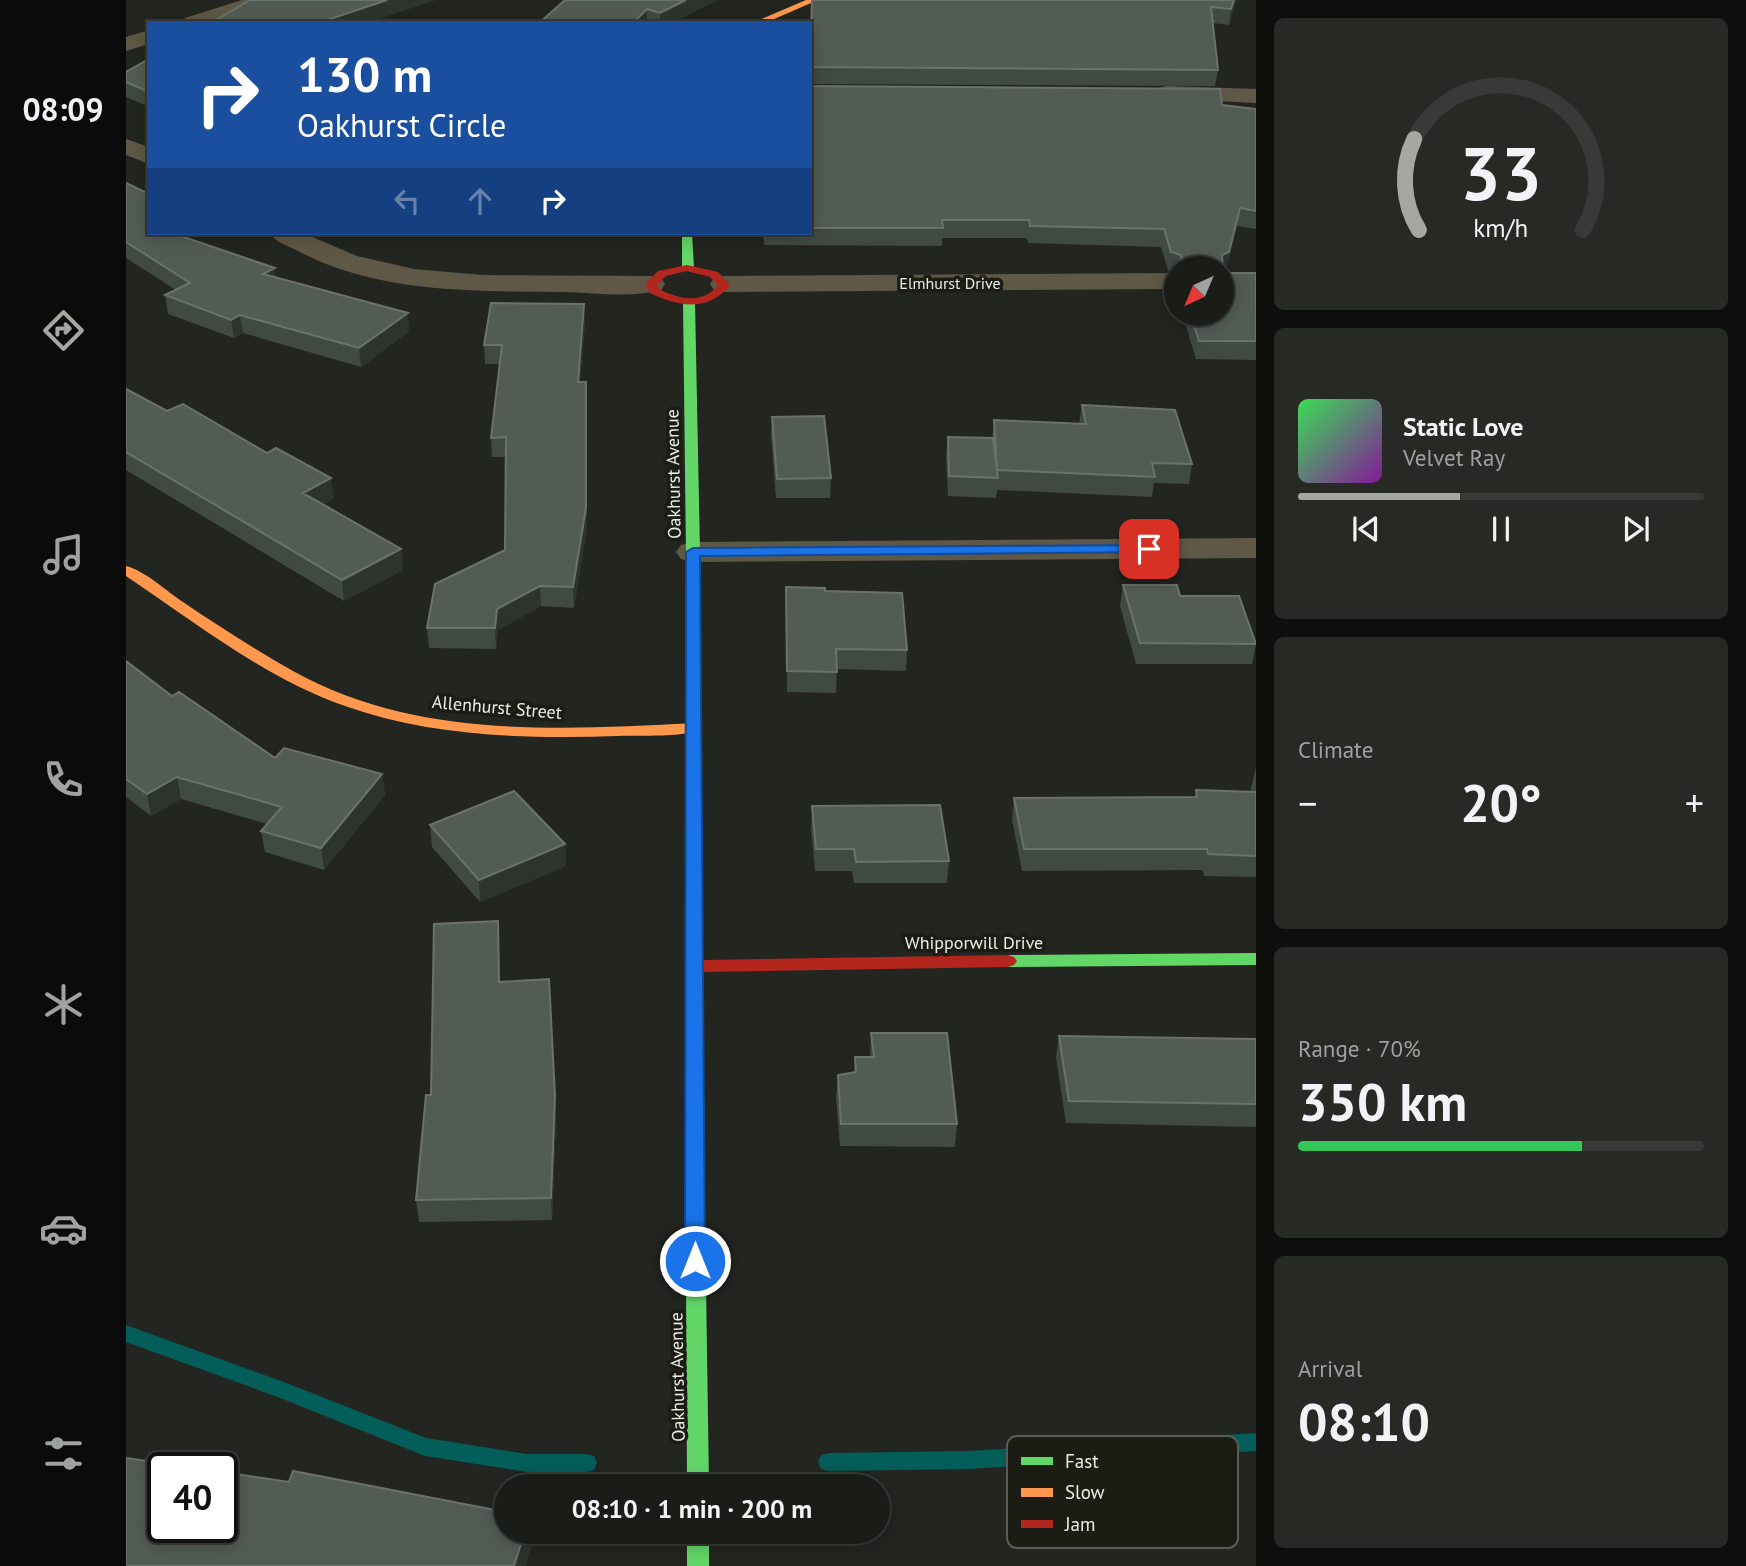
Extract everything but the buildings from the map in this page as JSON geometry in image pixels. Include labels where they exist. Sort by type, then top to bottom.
[{"type":"street","points":[[199,21],[264,0]]},
{"type":"street","points":[[761,21],[814,0]]},
{"type":"street","points":[[126,44],[147,38]]},
{"type":"street","points":[[1142,93],[1256,96]]},
{"type":"street","points":[[126,146],[147,156]]},
{"type":"street","points":[[287,235],[346,263],[406,277],[452,283],[651,284],[662,273],[688,268],[713,273],[722,278],[724,284],[722,291],[714,297],[689,302],[662,297],[654,291],[651,284]]},
{"type":"street","points":[[687,235],[688,268]]},
{"type":"street","name":"Elmhurst Drive","points":[[724,284],[1164,281]]},
{"type":"street","name":"Oakhurst Avenue","points":[[689,302],[698,1474]]},
{"type":"street","points":[[693,552],[1256,548]]},
{"type":"street","name":"Allenhurst Street","points":[[126,570],[277,667],[348,702],[454,726],[606,733],[694,728]]},
{"type":"street","name":"Whipporwill Drive","points":[[693,966],[807,962],[1256,959]]},
{"type":"street","points":[[698,1544],[698,1566]]},
{"type":"waterway","points":[[126,1333],[282,1390],[425,1447],[527,1463],[586,1463]]},
{"type":"waterway","points":[[1238,1443],[1256,1442]]},
{"type":"waterway","points":[[829,1462],[1007,1458]]},
{"type":"traffic: fast","points":[[687,235],[688,268]]},
{"type":"traffic: fast","points":[[689,302],[693,552],[693,867]]},
{"type":"traffic: fast","points":[[1008,961],[1256,959]]},
{"type":"traffic: fast","points":[[696,1284],[698,1474]]},
{"type":"traffic: fast","points":[[698,1544],[698,1566]]},
{"type":"traffic: slow","points":[[761,21],[814,0]]},
{"type":"traffic: slow","points":[[126,570],[291,676],[350,703],[389,715],[431,723],[520,731],[694,728]]},
{"type":"traffic: jam","points":[[687,268],[714,274],[724,285],[710,298],[692,302],[672,299],[654,291],[651,284],[662,273],[687,268]]},
{"type":"traffic: jam","points":[[693,867],[696,1284]]},
{"type":"traffic: jam","points":[[693,966],[1008,961]]},
{"type":"route","points":[[695,1261],[693,552],[1149,549]]}]
